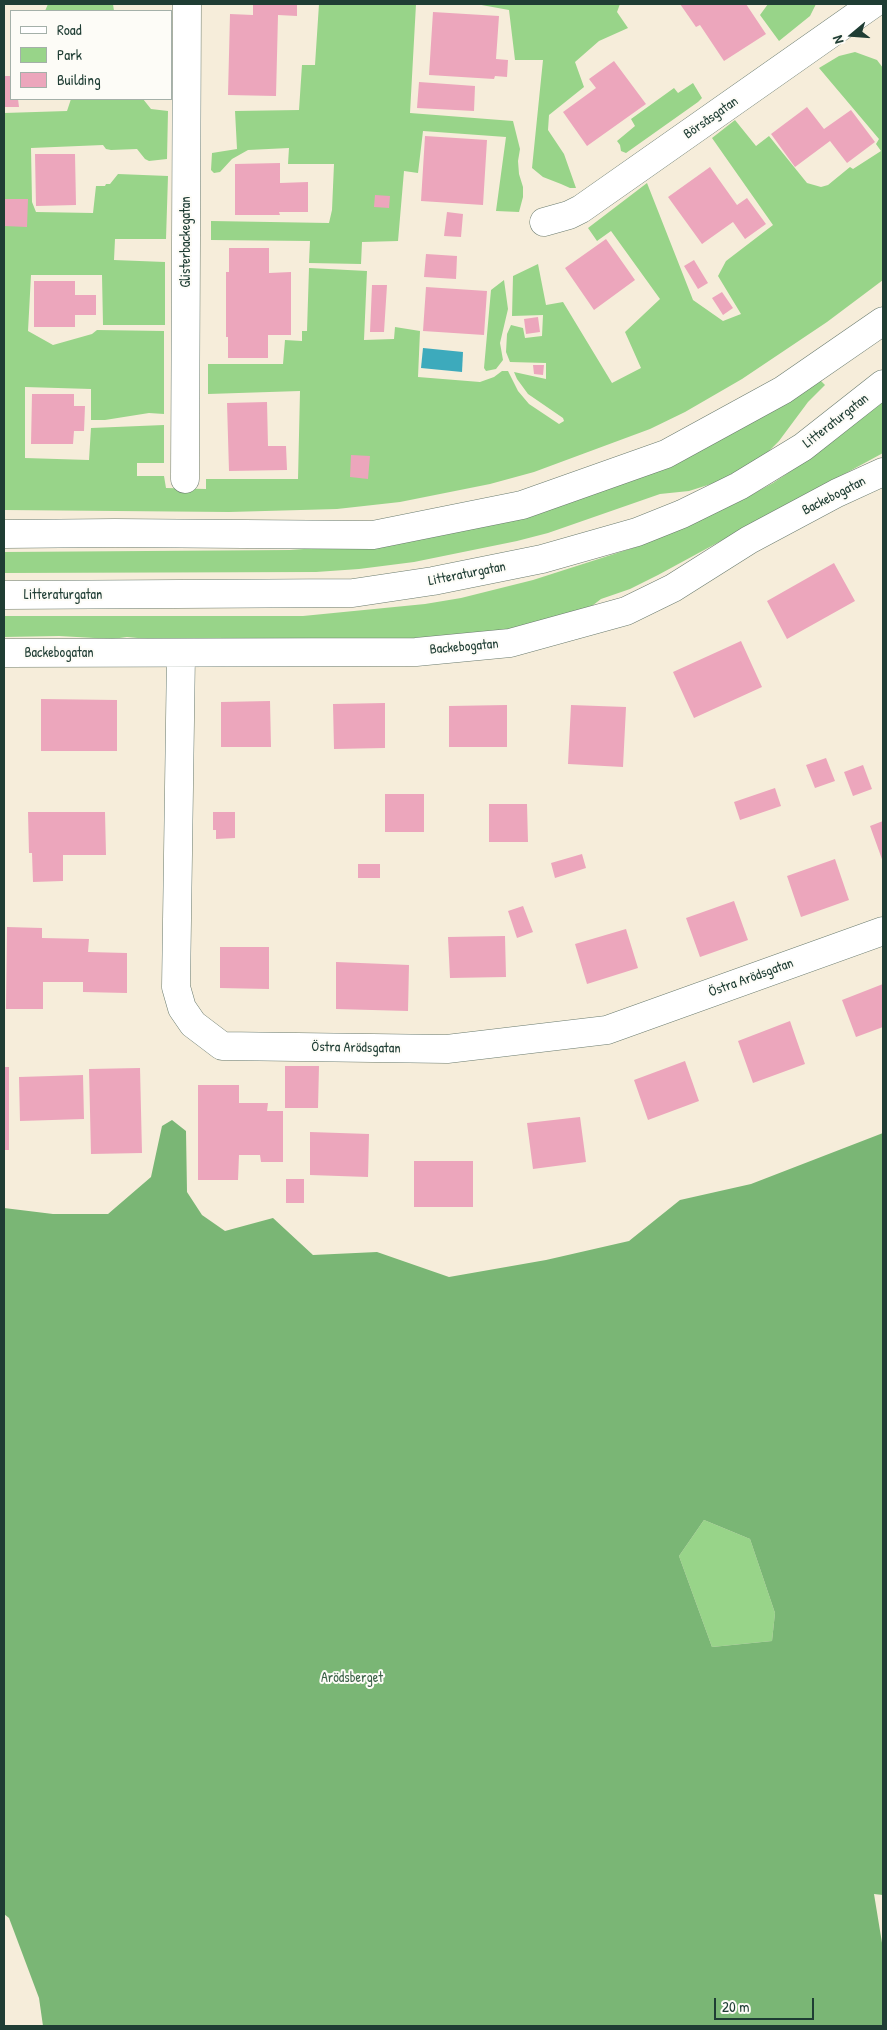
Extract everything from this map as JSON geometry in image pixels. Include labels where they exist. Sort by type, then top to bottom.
[{"type":"street","name":"Glisterbackegatan","points":[[185,479],[187,4]]},
{"type":"street","name":"Börsåsgatan","points":[[544,222],[569,215],[581,209],[873,4]]},
{"type":"street","points":[[4,534],[373,535],[522,505],[666,454],[783,390],[883,321]]},
{"type":"street","name":"Litteraturgatan","points":[[4,595],[354,593],[433,581],[542,559],[637,532],[682,514],[730,490],[768,470],[802,447],[883,384]]},
{"type":"street","name":"Backebogatan","points":[[4,653],[416,652],[510,643],[626,612],[673,588],[749,540],[837,493],[883,472]]},
{"type":"street","name":"Östra Arödsgatan","points":[[180,654],[176,987],[182,1008],[193,1024],[222,1046],[447,1049],[607,1030],[883,931]]},
{"type":"green space","points":[[48,4],[113,4],[114,10],[45,10]]},
{"type":"green space","points":[[319,4],[416,4],[410,113],[513,121],[520,149],[518,161],[519,174],[523,187],[523,197],[519,212],[496,211],[506,137],[423,131],[418,173],[404,171],[398,241],[362,242],[361,264],[309,263],[310,241],[211,240],[211,221],[329,223],[332,210],[334,164],[288,164],[289,148],[248,150],[232,159],[220,172],[214,173],[211,170],[212,153],[237,149],[235,111],[299,110],[302,65],[315,65]]},
{"type":"green space","points":[[476,4],[620,4],[617,12],[628,28],[599,41],[575,62],[584,87],[549,115],[548,130],[564,154],[576,188],[570,188],[543,177],[532,168],[543,60],[515,60],[509,10]]},
{"type":"green space","points":[[768,4],[816,4],[810,16],[779,41],[760,15]]},
{"type":"green space","points":[[855,52],[877,60],[883,68],[883,280],[827,322],[742,379],[685,412],[650,429],[534,472],[490,484],[400,502],[337,509],[229,512],[4,510],[4,113],[67,111],[71,100],[144,100],[151,109],[168,111],[167,159],[149,161],[137,149],[111,150],[106,149],[103,145],[31,148],[32,202],[36,212],[93,213],[96,186],[110,184],[118,174],[168,176],[166,239],[115,239],[114,260],[165,262],[165,325],[103,325],[102,275],[31,275],[28,331],[53,345],[92,334],[97,330],[164,331],[164,414],[149,413],[105,420],[91,420],[91,389],[25,387],[25,458],[89,460],[91,428],[164,425],[164,463],[137,463],[137,476],[164,476],[166,488],[206,489],[206,479],[298,479],[300,391],[208,394],[208,364],[283,364],[285,340],[302,341],[302,331],[307,331],[309,268],[367,271],[364,340],[394,339],[395,327],[420,331],[418,377],[480,382],[494,377],[502,371],[508,371],[518,391],[529,404],[559,424],[564,421],[563,418],[528,394],[514,372],[546,379],[546,363],[510,362],[506,352],[507,334],[511,325],[523,328],[525,338],[542,336],[543,315],[512,316],[513,276],[538,264],[546,305],[563,302],[612,383],[641,368],[625,332],[660,299],[611,231],[597,241],[588,228],[647,183],[693,300],[723,321],[741,314],[718,276],[726,261],[773,225],[712,138],[735,120],[756,146],[769,136],[807,183],[821,187],[828,185],[850,167],[853,169],[881,151],[876,144],[879,139],[819,68],[839,56]]},
{"type":"green space","points":[[693,83],[702,98],[698,102],[626,153],[621,151],[617,141],[635,126],[631,119],[674,88],[678,93]]},
{"type":"green space","points":[[504,280],[508,309],[500,343],[503,360],[496,369],[486,371],[484,368],[491,290]]},
{"type":"green space","points":[[817,381],[821,381],[825,385],[808,402],[779,441],[767,453],[730,478],[689,491],[660,494],[548,533],[517,541],[414,562],[316,572],[4,573],[4,552],[290,550],[372,544],[444,534]]},
{"type":"green space","points":[[883,401],[883,453],[630,589],[601,599],[588,609],[512,630],[453,639],[235,640],[212,638],[159,640],[127,637],[112,639],[59,636],[4,637],[4,616],[303,616],[425,604],[461,598],[533,580],[639,546],[742,500],[794,469]]},
{"type":"green space","name":"Arödsberget","points":[[172,1120],[186,1131],[187,1192],[202,1215],[225,1231],[273,1218],[313,1255],[377,1252],[449,1277],[546,1260],[629,1241],[680,1200],[751,1184],[883,1133],[883,1895],[874,1894],[883,1949],[883,2026],[43,2026],[39,1998],[9,1918],[4,1914],[4,1208],[53,1214],[108,1214],[151,1177],[162,1126]],"holes":[[[704,1520],[750,1539],[775,1613],[772,1641],[712,1647],[679,1556]]]},
{"type":"green space","points":[[704,1520],[750,1539],[775,1613],[772,1641],[712,1647],[679,1556]]},
{"type":"water","points":[[423,348],[463,352],[462,372],[421,368]]},
{"type":"building","points":[[253,4],[297,4],[297,16],[278,15],[276,96],[228,95],[230,14],[253,15]]},
{"type":"building","points":[[680,4],[746,4],[766,34],[724,61],[700,25],[696,27]]},
{"type":"building","points":[[433,12],[499,16],[496,59],[508,60],[507,77],[495,76],[494,79],[429,75]]},
{"type":"building","points":[[614,61],[646,104],[587,146],[563,112],[596,88],[589,79]]},
{"type":"building","points":[[4,76],[10,76],[10,100],[18,100],[19,107],[4,107]]},
{"type":"building","points":[[419,82],[475,86],[474,111],[417,108]]},
{"type":"building","points":[[807,107],[824,129],[851,110],[875,142],[847,163],[830,141],[795,167],[771,134]]},
{"type":"building","points":[[425,136],[487,140],[483,205],[421,201]]},
{"type":"building","points":[[35,154],[75,154],[76,205],[36,206]]},
{"type":"building","points":[[280,163],[280,183],[308,182],[308,212],[279,212],[280,215],[235,215],[235,164]]},
{"type":"building","points":[[710,167],[737,205],[747,198],[766,224],[745,239],[733,222],[702,244],[668,197]]},
{"type":"building","points":[[375,195],[390,196],[389,208],[374,207]]},
{"type":"building","points":[[4,199],[28,199],[27,227],[4,226]]},
{"type":"building","points":[[447,212],[463,214],[461,237],[444,236]]},
{"type":"building","points":[[606,239],[635,280],[594,310],[565,268]]},
{"type":"building","points":[[229,248],[269,248],[269,273],[291,272],[291,335],[268,335],[268,358],[228,358],[228,337],[226,337],[226,272],[229,272]]},
{"type":"building","points":[[426,254],[457,256],[456,279],[424,277]]},
{"type":"building","points":[[694,260],[708,283],[698,289],[684,266]]},
{"type":"building","points":[[34,281],[75,281],[75,295],[96,295],[96,315],[75,315],[75,327],[34,327]]},
{"type":"building","points":[[372,285],[387,285],[384,332],[370,332]]},
{"type":"building","points":[[426,287],[487,291],[484,335],[423,331]]},
{"type":"building","points":[[722,292],[733,308],[723,315],[712,298]]},
{"type":"building","points":[[538,317],[540,332],[526,334],[524,319]]},
{"type":"building","points":[[533,365],[544,365],[543,375],[534,374]]},
{"type":"building","points":[[32,394],[74,394],[74,406],[85,406],[84,431],[74,431],[73,444],[31,444]]},
{"type":"building","points":[[267,402],[268,446],[286,446],[287,470],[229,471],[227,403]]},
{"type":"building","points":[[351,455],[370,456],[368,479],[350,477]]},
{"type":"building","points":[[834,563],[855,601],[787,639],[767,601]]},
{"type":"building","points":[[741,641],[762,687],[694,718],[673,672]]},
{"type":"building","points":[[41,699],[117,700],[117,751],[41,751]]},
{"type":"building","points":[[270,701],[271,747],[221,747],[221,702]]},
{"type":"building","points":[[385,703],[385,748],[334,749],[333,704]]},
{"type":"building","points":[[507,705],[507,747],[449,747],[449,706]]},
{"type":"building","points":[[571,705],[626,707],[623,767],[568,764]]},
{"type":"building","points":[[826,758],[835,781],[815,788],[806,765]]},
{"type":"building","points":[[863,765],[872,789],[853,796],[844,772]]},
{"type":"building","points":[[775,788],[781,806],[740,820],[734,802]]},
{"type":"building","points":[[385,794],[424,794],[424,832],[385,832]]},
{"type":"building","points":[[489,804],[527,804],[528,842],[489,842]]},
{"type":"building","points":[[28,812],[105,812],[106,855],[63,855],[63,881],[33,882],[32,853],[29,853]]},
{"type":"building","points":[[213,812],[235,812],[235,838],[216,839],[216,830],[213,830]]},
{"type":"building","points":[[883,821],[883,862],[870,826]]},
{"type":"building","points":[[582,854],[586,868],[555,878],[551,863]]},
{"type":"building","points":[[835,859],[849,900],[801,917],[787,876]]},
{"type":"building","points":[[358,864],[380,864],[380,878],[358,878]]},
{"type":"building","points":[[734,901],[748,940],[700,957],[686,918]]},
{"type":"building","points":[[523,906],[533,932],[517,938],[508,911]]},
{"type":"building","points":[[7,927],[42,928],[42,938],[89,939],[88,952],[127,953],[127,993],[83,992],[83,982],[43,982],[43,1009],[6,1009]]},
{"type":"building","points":[[626,929],[638,968],[587,984],[575,944]]},
{"type":"building","points":[[505,936],[506,977],[450,978],[448,937]]},
{"type":"building","points":[[220,947],[269,947],[269,989],[220,988]]},
{"type":"building","points":[[336,962],[409,965],[408,1011],[336,1009]]},
{"type":"building","points":[[883,984],[883,1027],[856,1037],[842,1000]]},
{"type":"building","points":[[790,1021],[805,1064],[753,1083],[738,1041]]},
{"type":"building","points":[[685,1061],[699,1101],[648,1120],[634,1080]]},
{"type":"building","points":[[285,1066],[319,1066],[318,1108],[285,1108]]},
{"type":"building","points":[[4,1067],[9,1067],[9,1150],[4,1150]]},
{"type":"building","points":[[140,1068],[142,1153],[91,1154],[89,1069]]},
{"type":"building","points":[[83,1075],[84,1119],[20,1121],[19,1077]]},
{"type":"building","points":[[198,1085],[239,1085],[239,1103],[268,1103],[267,1111],[283,1111],[283,1162],[261,1162],[260,1155],[239,1155],[238,1180],[198,1180]]},
{"type":"building","points":[[580,1117],[586,1162],[533,1169],[527,1123]]},
{"type":"building","points":[[310,1132],[369,1134],[368,1177],[310,1175]]},
{"type":"building","points":[[414,1161],[473,1161],[473,1207],[414,1207]]},
{"type":"building","points":[[286,1179],[304,1179],[304,1203],[286,1203]]}]
